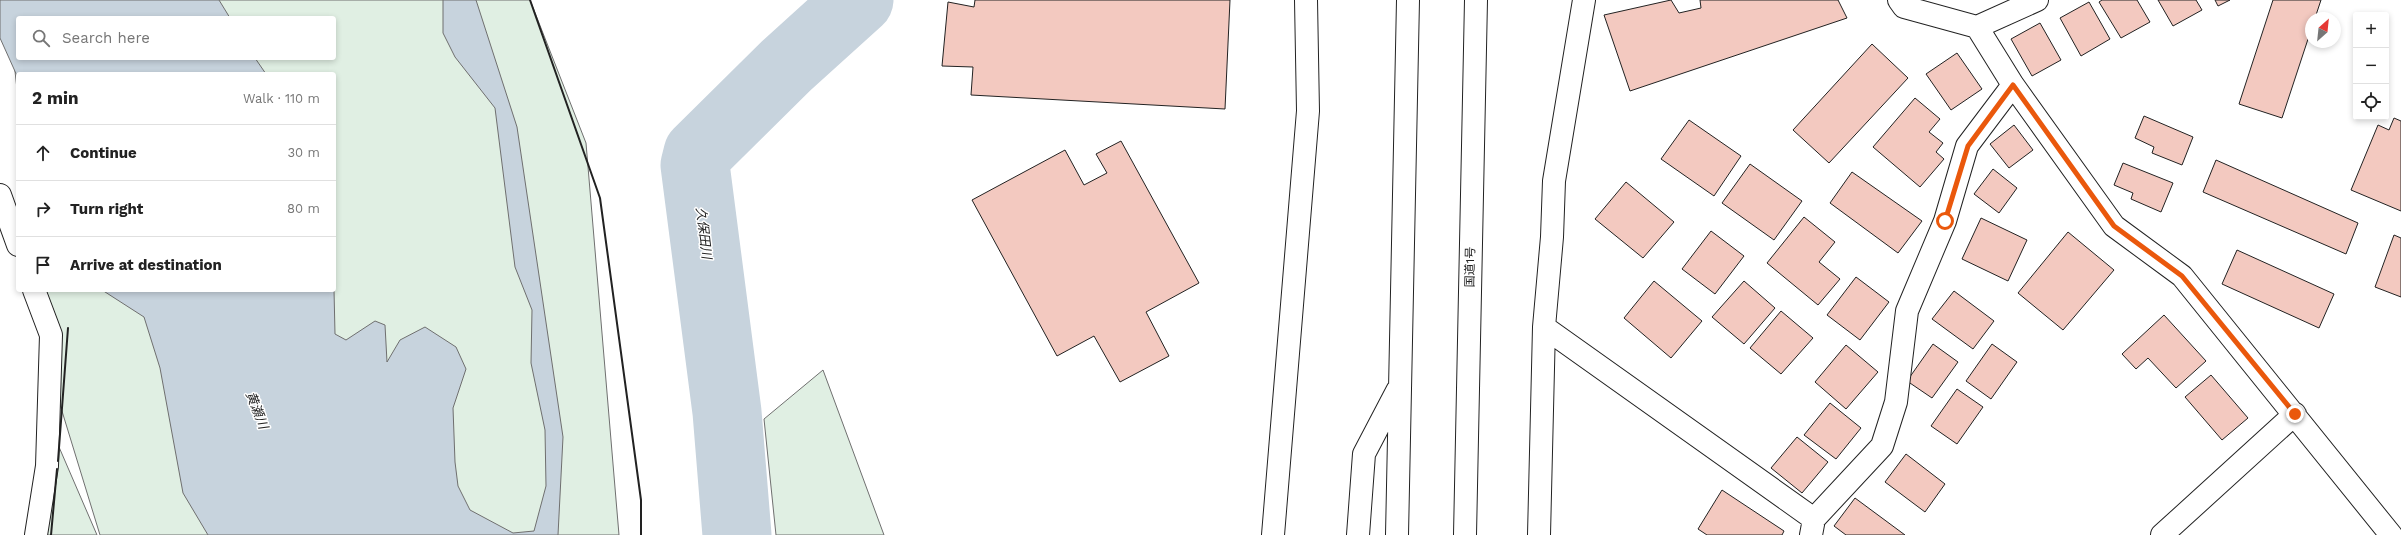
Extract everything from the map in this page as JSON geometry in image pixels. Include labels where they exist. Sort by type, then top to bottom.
[{"type":"main road","points":[[1273,535],[1308,111],[1306,0]]},
{"type":"main road","points":[[1397,535],[1408,0]]},
{"type":"main road","name":"国道1号","points":[[1465,535],[1476,0]]},
{"type":"main road","points":[[1539,535],[1544,327],[1552,237],[1554,180],[1584,0]]},
{"type":"main road","points":[[1899,0],[1904,7],[1977,27],[2037,0]]},
{"type":"main road","points":[[1977,27],[2013,85],[2114,226],[2182,276],[2295,414],[2390,535]]},
{"type":"main road","points":[[1544,327],[1813,527],[1882,446],[1896,402],[1907,311],[1945,221],[1968,146],[2013,85]]},
{"type":"main road","points":[[0,195],[16,239]]},
{"type":"main road","points":[[35,292],[51,335],[47,466],[36,535]]},
{"type":"main road","points":[[1358,535],[1364,454],[1400,386]]},
{"type":"main road","points":[[2162,535],[2295,414]]},
{"type":"green space","points":[[7,0],[530,0],[586,143],[619,535],[100,535],[50,372],[40,292],[336,292],[336,72],[16,72],[16,80]]},
{"type":"green space","points":[[823,370],[884,535],[776,535],[764,419]]},
{"type":"green space","points":[[59,447],[97,535],[32,535]]},
{"type":"water","points":[[0,0],[219,0],[229,16],[16,16],[16,60],[256,60],[265,72],[16,72],[16,74],[0,38]]},
{"type":"water","name":"黄瀬川","points":[[443,0],[476,0],[517,127],[563,437],[558,535],[208,535],[183,493],[160,368],[144,317],[105,292],[334,292],[335,334],[346,340],[375,321],[385,325],[387,362],[400,340],[425,327],[456,347],[466,369],[453,408],[455,462],[458,486],[470,510],[513,533],[534,531],[546,486],[545,430],[531,363],[532,310],[515,267],[495,108],[455,57],[443,33]]},
{"type":"building","points":[[975,0],[1230,0],[1225,109],[971,95],[973,67],[942,66],[948,2],[974,7]]},
{"type":"building","points":[[1671,0],[1679,13],[1701,8],[1700,0],[1838,0],[1847,18],[1630,91],[1604,15]]},
{"type":"building","points":[[2102,0],[2137,0],[2150,22],[2121,38],[2099,2]]},
{"type":"building","points":[[2158,0],[2196,0],[2202,10],[2173,26]]},
{"type":"building","points":[[2215,0],[2230,0],[2218,6]]},
{"type":"building","points":[[2273,0],[2321,0],[2317,12],[2305,12],[2305,48],[2282,118],[2239,104]]},
{"type":"building","points":[[2089,2],[2110,39],[2081,56],[2060,18]]},
{"type":"building","points":[[2040,23],[2061,60],[2032,76],[2011,39]]},
{"type":"building","points":[[1872,44],[1908,78],[1829,163],[1793,130]]},
{"type":"building","points":[[1957,53],[1982,89],[1951,110],[1926,74]]},
{"type":"building","points":[[1915,98],[1940,119],[1929,132],[1943,143],[1936,152],[1944,159],[1920,187],[1873,147]]},
{"type":"building","points":[[2144,116],[2193,137],[2182,165],[2152,153],[2154,147],[2135,138]]},
{"type":"building","points":[[2394,118],[2401,121],[2401,211],[2351,190],[2378,125],[2389,130]]},
{"type":"building","points":[[1689,120],[1741,156],[1714,196],[1661,159]]},
{"type":"building","points":[[2014,125],[2033,150],[2009,168],[1990,144]]},
{"type":"building","points":[[1121,141],[1199,283],[1146,312],[1169,356],[1120,382],[1094,336],[1057,356],[972,200],[1065,150],[1084,185],[1107,173],[1096,154]]},
{"type":"building","points":[[2216,160],[2358,223],[2346,254],[2203,192]]},
{"type":"building","points":[[2123,163],[2173,183],[2161,212],[2131,199],[2133,193],[2114,185]]},
{"type":"building","points":[[1750,164],[1802,201],[1774,240],[1722,203]]},
{"type":"building","points":[[1993,169],[2017,188],[1999,213],[1974,194]]},
{"type":"building","points":[[1852,172],[1922,221],[1898,253],[1830,203]]},
{"type":"building","points":[[1626,182],[1674,222],[1643,258],[1595,219]]},
{"type":"building","points":[[1804,217],[1835,242],[1819,262],[1840,279],[1818,305],[1767,263]]},
{"type":"building","points":[[1981,218],[2027,240],[2008,281],[1962,259]]},
{"type":"building","points":[[1711,231],[1744,256],[1715,294],[1682,269]]},
{"type":"building","points":[[2068,232],[2114,270],[2063,330],[2018,293]]},
{"type":"building","points":[[2394,235],[2401,238],[2401,297],[2375,287]]},
{"type":"building","points":[[2237,250],[2334,294],[2319,328],[2222,284]]},
{"type":"building","points":[[1856,277],[1889,302],[1860,340],[1827,315]]},
{"type":"building","points":[[1654,281],[1702,321],[1671,358],[1624,318]]},
{"type":"building","points":[[1744,281],[1775,308],[1744,344],[1712,317]]},
{"type":"building","points":[[1954,291],[1994,321],[1973,349],[1932,319]]},
{"type":"building","points":[[1781,311],[1813,338],[1781,374],[1750,348]]},
{"type":"building","points":[[2164,315],[2206,361],[2176,388],[2148,358],[2136,369],[2122,354]]},
{"type":"building","points":[[1933,344],[1958,362],[1932,398],[1907,381]]},
{"type":"building","points":[[1992,344],[2017,362],[1991,399],[1966,381]]},
{"type":"building","points":[[1846,345],[1878,372],[1846,409],[1815,382]]},
{"type":"building","points":[[2211,375],[2248,418],[2222,440],[2185,397]]},
{"type":"building","points":[[1957,389],[1983,407],[1957,444],[1931,426]]},
{"type":"building","points":[[1830,403],[1861,428],[1836,459],[1804,435]]},
{"type":"building","points":[[1797,437],[1828,462],[1802,493],[1771,468]]},
{"type":"building","points":[[1906,454],[1945,484],[1925,512],[1885,482]]},
{"type":"building","points":[[1722,490],[1784,531],[1782,535],[1707,535],[1698,529]]},
{"type":"building","points":[[1855,498],[1905,535],[1846,535],[1834,526]]},
{"type":"waterway","name":"久保田川","points":[[737,535],[727,412],[695,165],[698,153],[786,66],[859,0]]},
{"type":"wall","points":[[530,0],[600,198],[641,500],[641,535]]},
{"type":"wall","points":[[58,461],[68,328]]},
{"type":"wall","points":[[51,535],[57,469]]},
{"type":"route","points":[[1945,221],[1968,146],[2013,85],[2114,226],[2182,276],[2295,414]]}]
